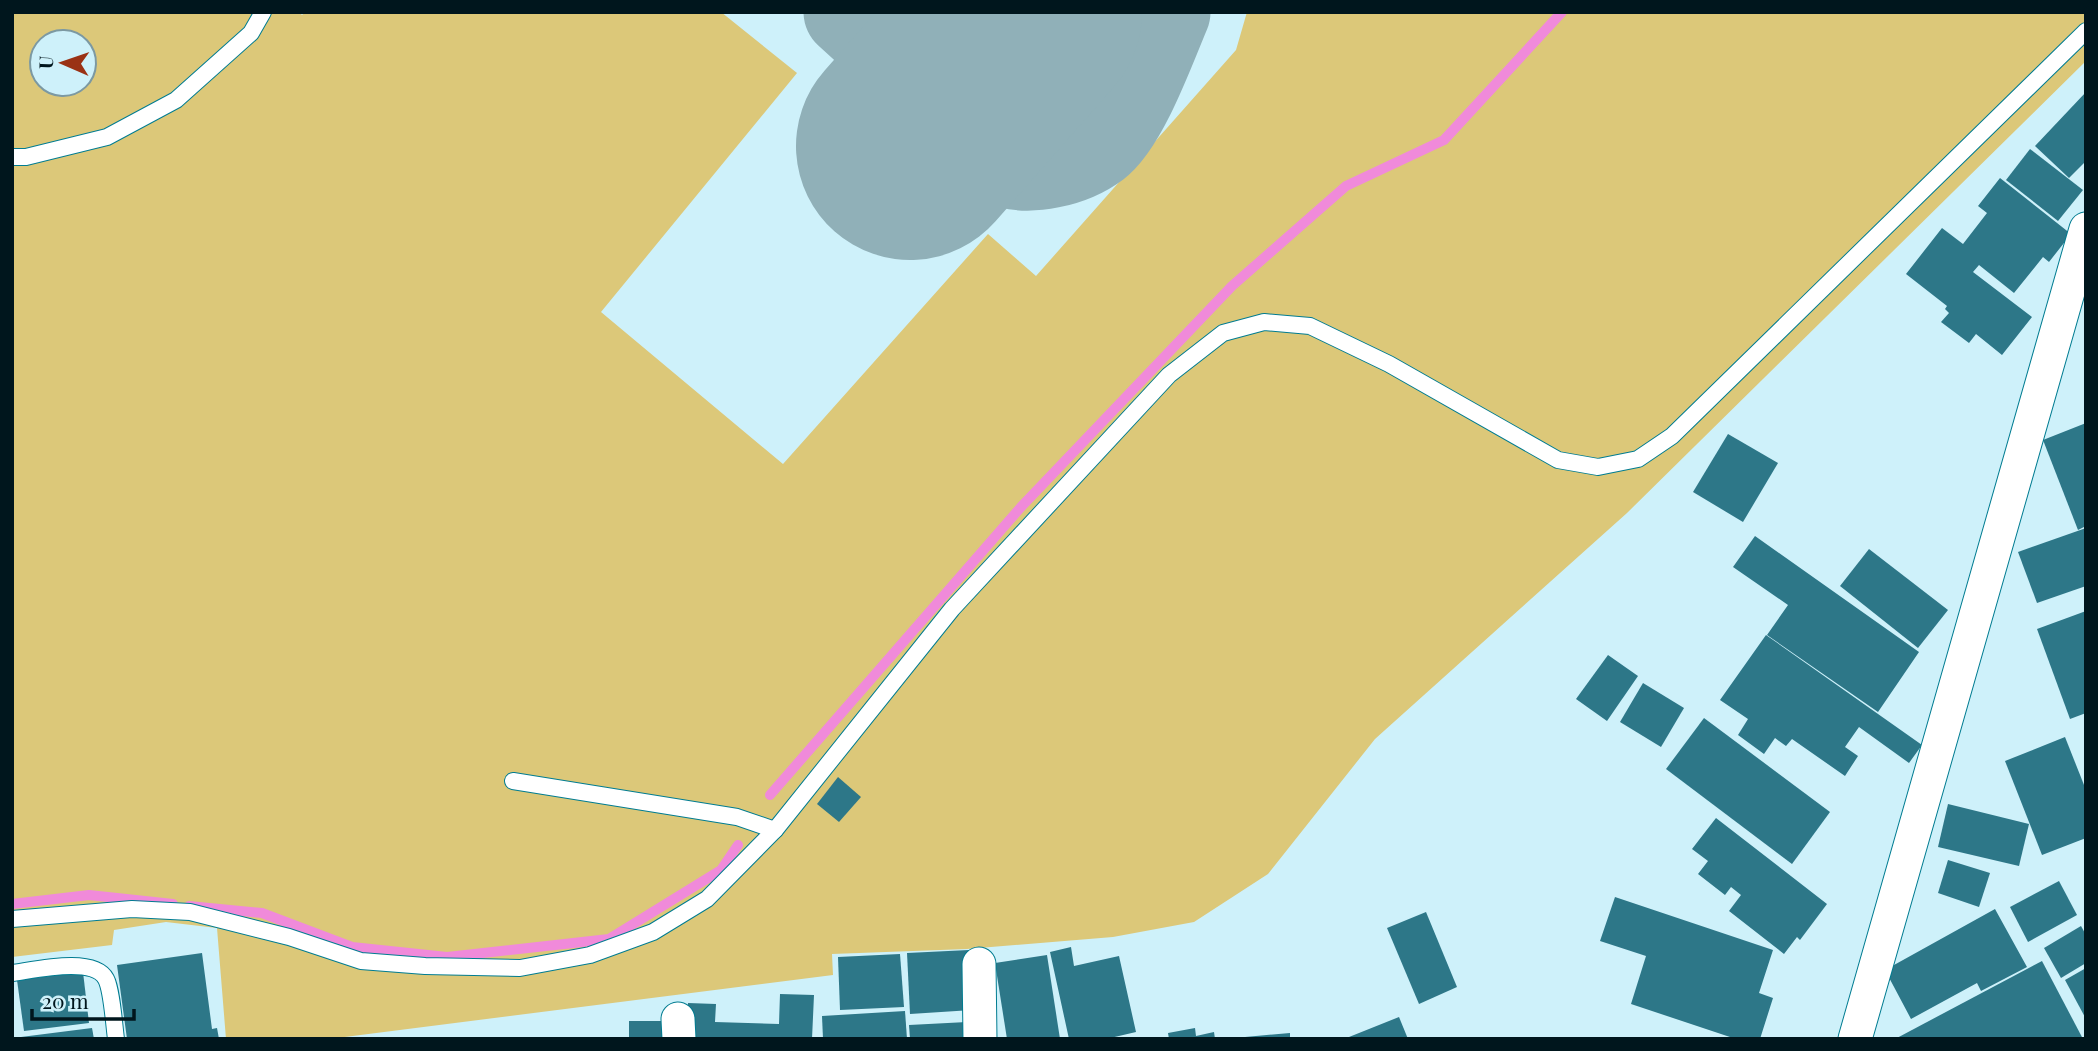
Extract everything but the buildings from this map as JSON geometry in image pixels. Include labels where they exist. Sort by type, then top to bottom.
[{"type":"street","points":[[1855,1039],[2086,229]]},
{"type":"street","points":[[979,964],[980,1039]]},
{"type":"lane","points":[[12,157],[26,157],[107,137],[176,100],[251,33],[263,12]]},
{"type":"lane","points":[[12,919],[132,909],[190,912],[289,937],[361,961],[425,966],[520,968],[590,955],[653,932],[707,899],[775,830],[952,609],[1169,375],[1223,333],[1264,322],[1310,326],[1389,364],[1558,460],[1598,467],[1638,458],[1672,436],[2086,31]]},
{"type":"lane","points":[[513,781],[737,817],[775,830]]},
{"type":"lane","points":[[12,972],[82,965],[100,971],[107,980],[116,1039]]},
{"type":"shaded area","points":[[12,12],[299,12],[302,15],[305,12],[721,12],[797,73],[601,312],[783,464],[988,234],[1036,276],[1236,50],[1247,12],[2086,12],[2086,61],[1627,513],[1375,739],[1268,874],[1194,922],[1113,937],[967,949],[832,954],[833,975],[329,1039],[226,1039],[217,928],[166,922],[114,930],[112,945],[12,957]]},
{"type":"waterway","points":[[770,795],[1021,507],[1232,286],[1346,186],[1444,140],[1562,12]]},
{"type":"waterway","points":[[189,906],[262,913],[352,947],[447,957],[609,939],[721,870],[738,845]]},
{"type":"waterway","points":[[12,904],[89,895],[173,904]]},
{"type":"taxiway","points":[[849,12],[872,33],[939,112]]},
{"type":"taxiway","points":[[935,12],[927,61],[930,87],[941,113],[960,134],[984,151],[1000,160],[1024,165],[1050,163],[1075,155],[1096,143],[1106,133],[1126,101],[1165,12]]},
{"type":"runway","points":[[910,146],[1028,12]]}]
